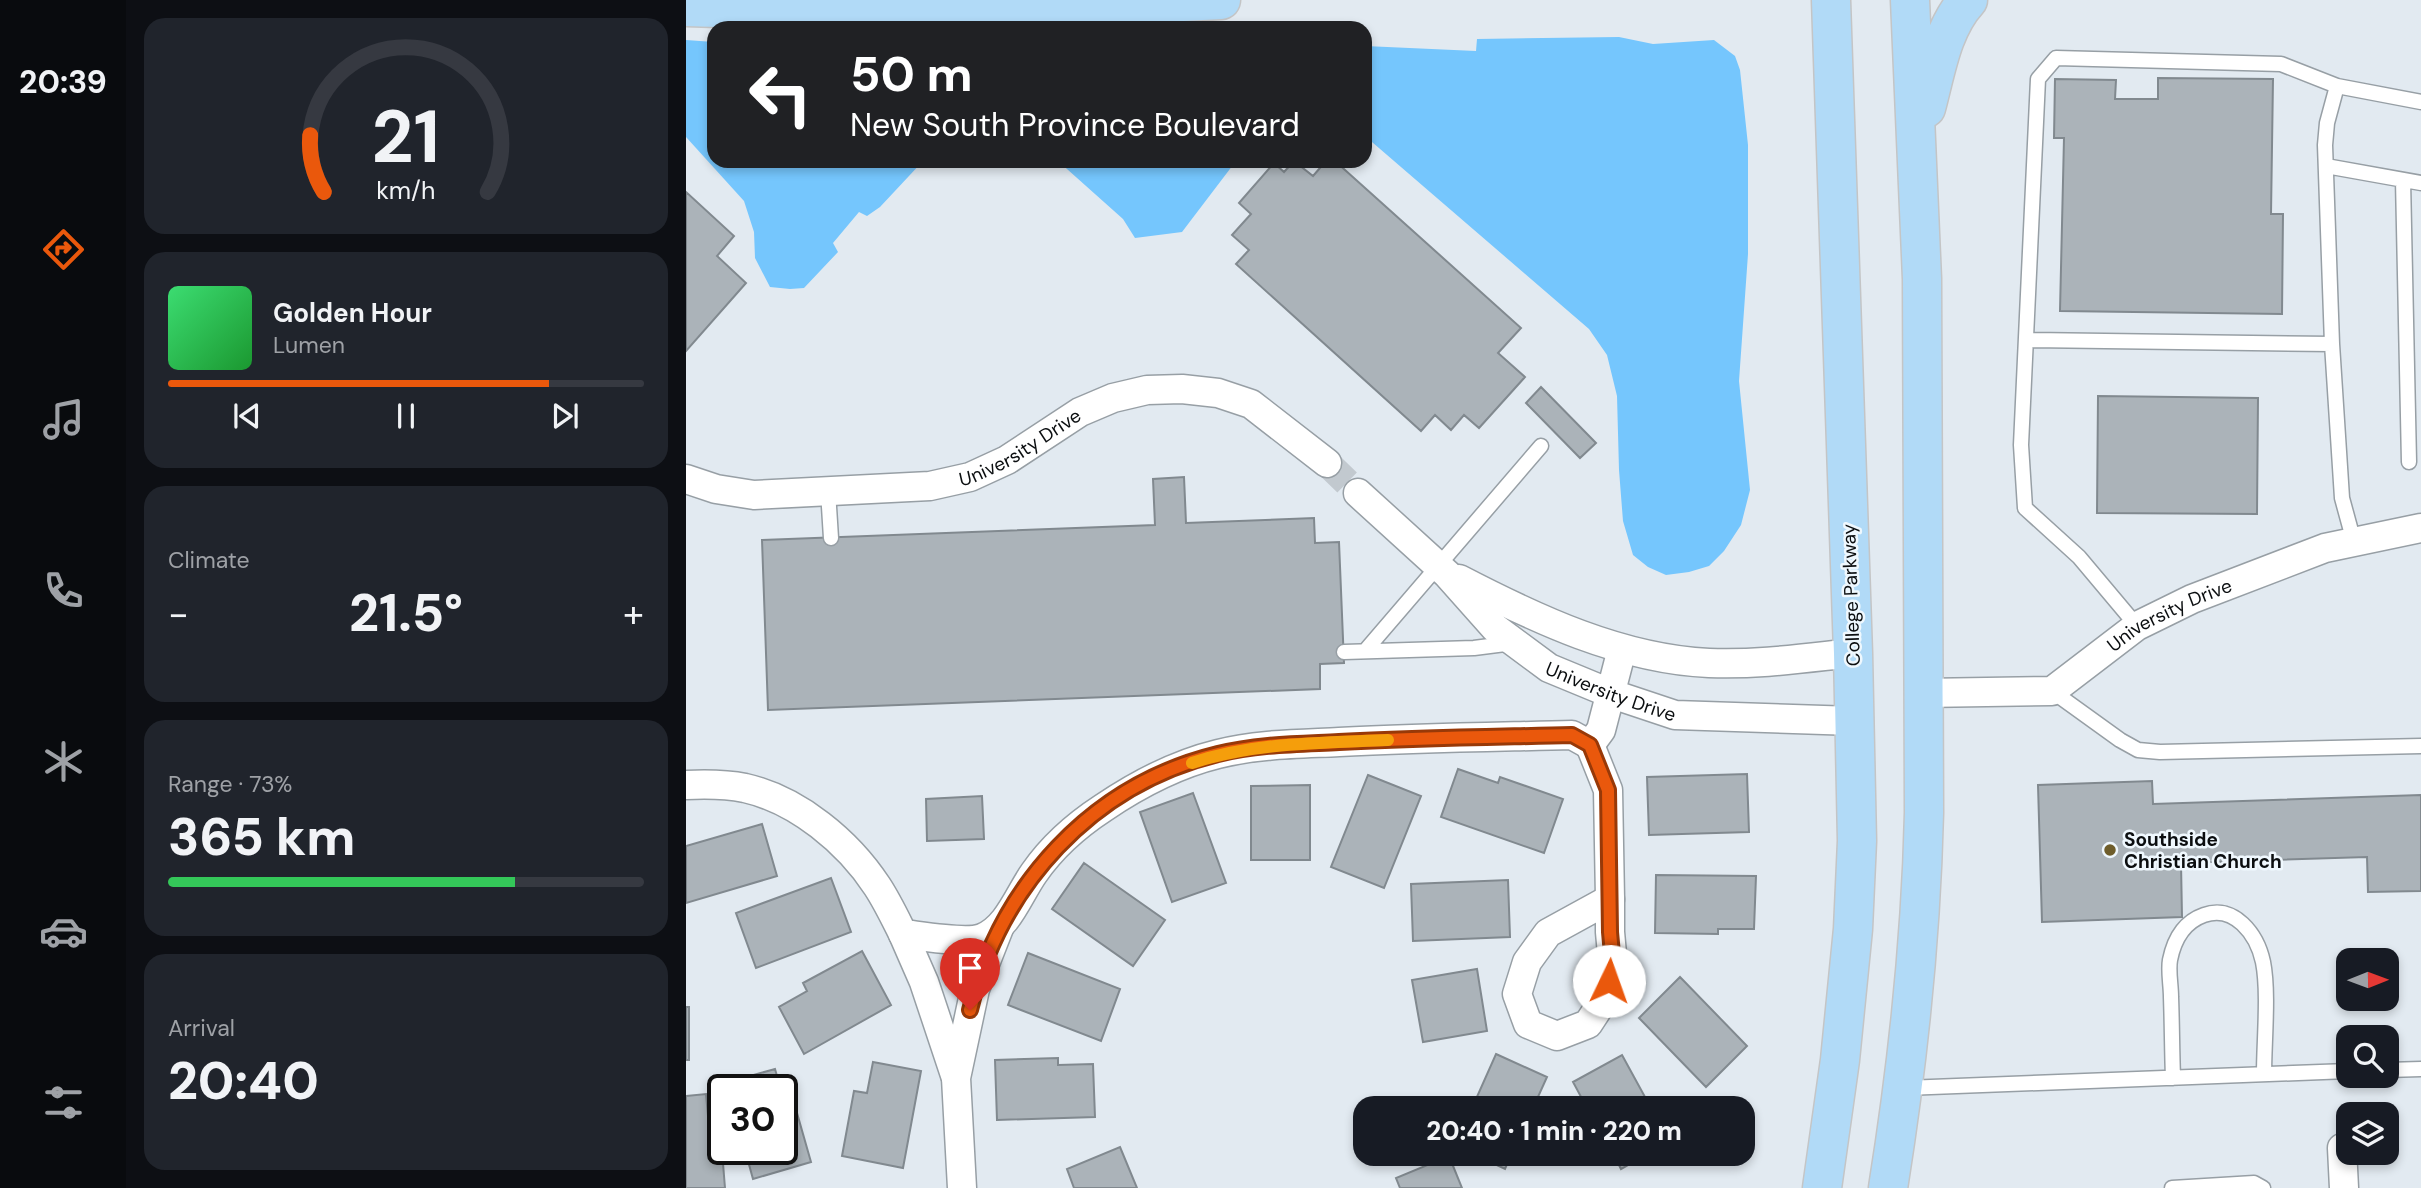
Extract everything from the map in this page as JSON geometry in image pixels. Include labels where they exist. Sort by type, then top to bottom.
[{"type":"main road","points":[[686,7],[802,11],[969,9],[1221,0]]},
{"type":"main road","name":"College Parkway","points":[[1822,1188],[1840,1060],[1853,929],[1857,841],[1830,0]]},
{"type":"main road","points":[[1888,1188],[1904,1088],[1922,900],[1924,813],[1922,293],[1910,0]]},
{"type":"main road","points":[[1917,140],[1947,34],[1956,13],[1969,0]]},
{"type":"street","name":"University Drive","points":[[686,479],[716,489],[754,495],[930,486],[970,477],[1007,460],[1080,412],[1113,398],[1147,390],[1182,389],[1218,393],[1251,404],[1327,463]]},
{"type":"street","name":"University Drive","points":[[1358,493],[1443,570],[1495,628],[1549,668],[1612,694],[1675,715],[1854,721]]},
{"type":"street","name":"University Drive","points":[[2052,691],[2137,626],[2204,594],[2325,548],[2421,528]]},
{"type":"street","name":"University Drive","points":[[1443,570],[1485,593],[1599,642],[1622,649],[1673,659],[1741,663],[1853,653]]},
{"type":"street","points":[[1590,745],[1601,730],[1622,649]]},
{"type":"street","points":[[1923,692],[2052,691]]},
{"type":"street","points":[[961,1188],[956,1078],[975,989],[999,928],[1034,872],[1054,848],[1077,827],[1102,808],[1178,767],[1217,754],[1258,747],[1399,739],[1572,735],[1590,745],[1608,790],[1609,899],[1613,965],[1605,998],[1588,1024],[1558,1036],[1528,1024],[1517,994],[1527,962],[1548,933],[1609,899]]},
{"type":"street","points":[[686,785],[715,784],[747,789],[778,800],[807,815],[856,860],[878,887],[903,934],[924,982],[956,1078]]},
{"type":"street","points":[[903,934],[980,939],[999,928]]},
{"type":"street","points":[[2343,1165],[2344,1188]]},
{"type":"lane","points":[[2137,626],[2079,557],[2025,508],[2021,445],[2038,79],[2056,58],[2281,64],[2337,86],[2421,102]]},
{"type":"lane","points":[[2337,86],[2327,123],[2326,166],[2332,344],[2342,498],[2354,542]]},
{"type":"lane","points":[[2326,166],[2421,183]]},
{"type":"lane","points":[[2403,180],[2409,462]]},
{"type":"lane","points":[[2026,340],[2332,344]]},
{"type":"lane","points":[[1364,651],[1443,570],[1541,446]]},
{"type":"lane","points":[[828,491],[831,538]]},
{"type":"lane","points":[[1344,652],[1474,648],[1515,643]]},
{"type":"lane","points":[[2052,691],[2138,750],[2160,752],[2421,746]]},
{"type":"lane","points":[[2173,1078],[2170,962],[2176,941],[2188,923],[2203,915],[2217,912],[2230,914],[2241,922],[2253,936],[2263,962],[2264,1074]]},
{"type":"lane","points":[[2399,1070],[2421,1069]]},
{"type":"lane","points":[[1904,1088],[2336,1071]]},
{"type":"lane","points":[[2172,1188],[2254,1184],[2263,1188]]},
{"type":"water","points":[[1619,37],[1653,44],[1714,40],[1735,56],[1740,70],[1748,145],[1748,254],[1739,381],[1750,490],[1741,525],[1724,551],[1709,566],[1666,575],[1648,567],[1633,555],[1623,521],[1617,396],[1607,355],[1589,329],[1372,142],[1372,46],[1476,51],[1477,39]]},
{"type":"water","points":[[686,40],[707,42],[707,160],[686,137]]},
{"type":"water","points":[[714,168],[916,168],[880,207],[867,216],[859,212],[833,243],[838,252],[804,288],[770,287],[755,258],[754,232],[744,201]]},
{"type":"water","points":[[1066,168],[1231,168],[1182,232],[1135,238],[1123,219]]},
{"type":"building","points":[[2158,78],[2273,79],[2271,214],[2283,214],[2282,314],[2060,311],[2064,138],[2054,138],[2055,79],[2116,80],[2115,99],[2158,99]]},
{"type":"building","points":[[1270,168],[1280,168],[1284,172],[1288,168],[1303,168],[1313,176],[1320,168],[1343,168],[1521,328],[1498,353],[1525,377],[1479,428],[1464,415],[1451,430],[1435,415],[1421,431],[1236,264],[1249,250],[1232,235],[1251,214],[1239,203]]},
{"type":"building","points":[[686,192],[734,236],[717,256],[746,283],[686,351]]},
{"type":"building","points":[[1541,387],[1596,443],[1580,458],[1526,403]]},
{"type":"building","points":[[2098,396],[2258,398],[2257,514],[2097,513]]},
{"type":"building","points":[[1184,477],[1186,523],[1314,518],[1315,543],[1339,542],[1344,663],[1320,664],[1320,689],[768,710],[762,540],[1155,525],[1153,479]]},
{"type":"building","points":[[1458,769],[1498,783],[1500,777],[1563,799],[1544,853],[1441,817]]},
{"type":"building","points":[[1747,774],[1749,832],[1649,835],[1647,777]]},
{"type":"building","points":[[1368,775],[1421,796],[1384,888],[1331,867]]},
{"type":"building","points":[[2152,781],[2153,804],[2421,795],[2421,891],[2368,892],[2367,857],[2181,863],[2182,917],[2042,922],[2038,785]]},
{"type":"building","points":[[1310,785],[1310,860],[1251,860],[1251,786]]},
{"type":"building","points":[[1193,793],[1226,883],[1172,902],[1140,812]]},
{"type":"building","points":[[982,796],[984,839],[927,841],[926,799]]},
{"type":"building","points":[[762,824],[777,876],[686,903],[686,846]]},
{"type":"building","points":[[1084,863],[1165,920],[1133,966],[1052,909]]},
{"type":"building","points":[[1656,875],[1756,876],[1754,929],[1718,929],[1718,934],[1655,933]]},
{"type":"building","points":[[831,878],[851,932],[756,968],[736,913]]},
{"type":"building","points":[[1508,880],[1510,937],[1413,941],[1411,884]]},
{"type":"building","points":[[862,951],[891,1005],[804,1054],[779,1007],[807,991],[803,983]]},
{"type":"building","points":[[1028,953],[1120,989],[1101,1041],[1008,1005]]},
{"type":"building","points":[[1477,969],[1487,1031],[1423,1042],[1412,980]]},
{"type":"building","points":[[1680,977],[1747,1046],[1706,1087],[1639,1018]]},
{"type":"building","points":[[686,1007],[689,1007],[689,1060],[686,1060]]},
{"type":"building","points":[[1496,1054],[1547,1077],[1538,1096],[1477,1096]]},
{"type":"building","points":[[1622,1055],[1644,1096],[1581,1096],[1573,1082]]},
{"type":"building","points":[[1058,1058],[1058,1065],[1093,1064],[1095,1117],[997,1120],[995,1060]]},
{"type":"building","points":[[873,1062],[921,1071],[903,1168],[842,1156],[854,1091],[867,1093]]},
{"type":"building","points":[[775,1069],[776,1074],[757,1074]]},
{"type":"building","points":[[706,1094],[707,1165],[723,1165],[725,1188],[686,1188],[686,1096]]},
{"type":"building","points":[[798,1116],[811,1162],[753,1179],[749,1165],[798,1165]]},
{"type":"building","points":[[1120,1147],[1137,1188],[1074,1188],[1067,1169]]},
{"type":"building","points":[[1425,1166],[1453,1166],[1462,1188],[1400,1188],[1396,1178]]},
{"type":"tunnel","points":[[1327,463],[1358,493]]},
{"type":"slow traffic","points":[[1192,763],[1217,754],[1258,747],[1388,740]]},
{"type":"place","name":"Southside Christian Church","points":[[2110,850]]},
{"type":"route","points":[[970,1010],[985,959],[999,928],[1034,872],[1054,848],[1102,808],[1178,767],[1217,754],[1258,747],[1399,739],[1572,735],[1590,745],[1608,790],[1613,965],[1609,981]]}]
